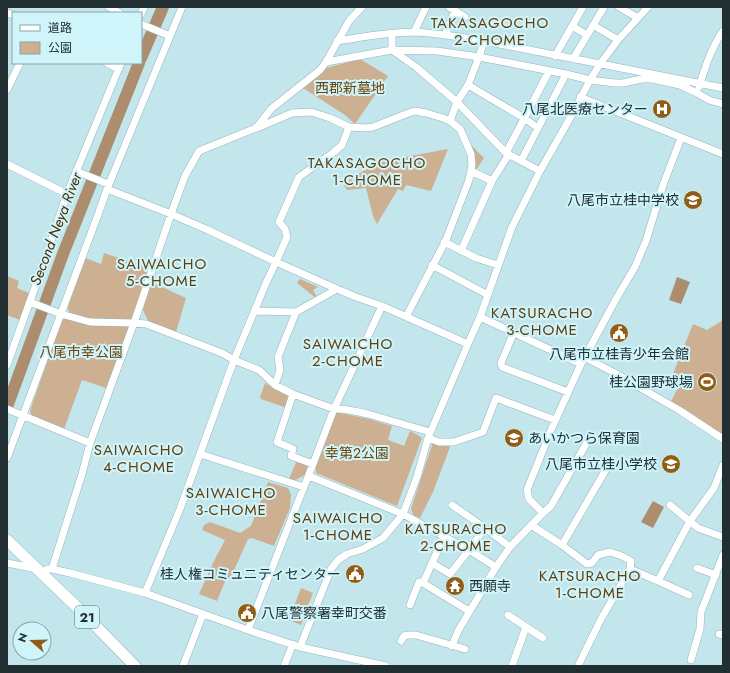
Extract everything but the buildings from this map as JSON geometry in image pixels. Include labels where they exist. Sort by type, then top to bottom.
[{"type":"main road","name":"21","points":[[7,540],[81,611],[135,666]]},
{"type":"street","points":[[109,7],[118,12]]},
{"type":"street","points":[[7,458],[100,212],[107,187],[182,7]]},
{"type":"street","points":[[256,128],[271,109],[320,70],[349,21],[362,7]]},
{"type":"street","points":[[414,32],[426,7]]},
{"type":"street","points":[[555,56],[583,7]]},
{"type":"street","points":[[573,59],[604,7]]},
{"type":"street","points":[[619,7],[638,18]]},
{"type":"street","points":[[284,666],[297,646],[331,569],[338,560],[347,554],[363,550],[383,538],[403,514],[417,478],[429,435],[480,317],[512,227],[540,171],[590,80],[618,40],[648,7]]},
{"type":"street","points":[[445,35],[452,8],[465,16]]},
{"type":"street","points":[[142,24],[170,36]]},
{"type":"street","points":[[593,25],[618,40]]},
{"type":"street","points":[[572,26],[587,35]]},
{"type":"street","points":[[337,41],[392,33],[414,32],[445,35],[484,41],[723,88]]},
{"type":"street","points":[[392,33],[392,50]]},
{"type":"street","points":[[697,93],[710,55],[722,36]]},
{"type":"street","points":[[450,121],[457,102],[468,85],[484,41]]},
{"type":"street","points":[[326,62],[352,56],[392,50],[437,51],[479,57],[590,80],[623,83],[642,79],[652,79],[680,85],[709,100],[723,104]]},
{"type":"street","points":[[392,50],[416,67],[457,102],[507,153],[540,171]]},
{"type":"street","points":[[7,90],[20,64]]},
{"type":"street","points":[[7,365],[67,194],[120,66]]},
{"type":"street","points":[[461,251],[492,181],[549,71]]},
{"type":"street","points":[[521,161],[566,74]]},
{"type":"street","points":[[468,85],[538,128]]},
{"type":"street","points":[[580,97],[723,154]]},
{"type":"street","points":[[52,569],[82,474],[90,443],[134,323],[185,176],[199,151],[292,113],[311,112],[330,118],[349,127],[365,128],[372,127],[416,111],[433,114],[450,121],[460,129],[471,154],[472,165],[469,180],[444,242],[406,317]]},
{"type":"street","points":[[145,593],[180,509],[234,360],[287,237],[285,228],[279,222],[299,177],[342,145],[349,127]]},
{"type":"street","points":[[543,513],[529,499],[527,490],[555,420],[582,360],[635,267],[646,241],[663,185],[681,138]]},
{"type":"street","points":[[7,164],[67,194]]},
{"type":"street","points":[[76,171],[107,187],[226,238],[337,289],[382,306],[468,344]]},
{"type":"street","points":[[471,171],[492,181]]},
{"type":"street","points":[[444,242],[476,258],[498,265]]},
{"type":"street","points":[[432,265],[488,295]]},
{"type":"street","points":[[255,311],[296,312],[337,289]]},
{"type":"street","points":[[30,302],[61,314],[90,322],[146,324],[222,352],[234,360],[259,370],[275,385],[294,394],[334,409],[341,408],[396,422],[429,435],[439,442],[454,442],[483,432],[496,398],[555,420]]},
{"type":"street","points":[[248,630],[334,409],[382,306]]},
{"type":"street","points":[[275,385],[280,370],[278,357],[296,312]]},
{"type":"street","points":[[480,317],[582,360],[679,410],[723,439]]},
{"type":"street","points":[[514,332],[501,363],[502,367],[568,392]]},
{"type":"street","points":[[294,394],[277,442],[293,449],[291,456],[313,464]]},
{"type":"street","points":[[7,409],[90,443]]},
{"type":"street","points":[[452,646],[469,611],[496,567],[510,547],[551,506],[586,444]]},
{"type":"street","points":[[200,454],[304,487]]},
{"type":"street","points":[[562,546],[611,461]]},
{"type":"street","points":[[658,581],[690,522],[714,488],[723,465]]},
{"type":"street","points":[[309,476],[403,514],[469,550],[496,567]]},
{"type":"street","points":[[452,505],[510,547]]},
{"type":"street","points":[[670,505],[698,528],[723,537]]},
{"type":"street","points":[[531,525],[587,564],[592,563],[598,555],[610,552],[631,561],[630,568],[601,619],[578,666]]},
{"type":"street","points":[[432,563],[450,574],[485,528]]},
{"type":"street","points":[[423,583],[444,536]]},
{"type":"street","points":[[691,660],[700,629],[701,612],[723,555]]},
{"type":"street","points":[[7,563],[38,569],[52,569],[145,593],[297,646],[366,664],[386,666]]},
{"type":"street","points":[[630,568],[689,595]]},
{"type":"street","points":[[697,568],[716,575]]},
{"type":"street","points":[[410,605],[419,582],[469,611]]},
{"type":"street","points":[[183,666],[203,614]]},
{"type":"street","points":[[508,615],[543,638]]},
{"type":"street","points":[[512,666],[526,627]]},
{"type":"street","points":[[401,641],[404,636],[416,635],[465,650]]},
{"type":"green space","name":"西郡新墓地","points":[[360,59],[388,76],[355,124],[345,115],[303,88],[326,68]]},
{"type":"green space","points":[[472,146],[484,158],[476,170],[471,148]]},
{"type":"green space","points":[[448,149],[431,191],[406,185],[403,191],[398,189],[377,224],[373,216],[366,188],[347,190],[344,185],[353,177],[379,162]]},
{"type":"green space","points":[[104,253],[148,268],[134,316],[129,321],[90,320],[69,314],[68,307],[85,258],[101,264]]},
{"type":"green space","points":[[7,276],[19,281],[17,288],[29,293],[20,320],[7,315]]},
{"type":"green space","points":[[300,279],[318,287],[313,290],[317,297],[316,298],[297,283]]},
{"type":"green space","points":[[151,282],[186,298],[176,332],[148,321],[143,310]]},
{"type":"green space","name":"八尾市幸公園","points":[[63,317],[127,326],[129,329],[106,388],[82,380],[64,429],[32,416],[30,411]]},
{"type":"green space","points":[[723,320],[723,436],[671,401],[678,388],[670,381],[693,324],[707,330]]},
{"type":"green space","points":[[265,383],[288,394],[290,398],[287,408],[261,399],[260,397]]},
{"type":"green space","name":"幸第2公園","points":[[335,413],[369,419],[392,426],[388,440],[404,446],[410,431],[422,438],[397,506],[316,473],[316,466]]},
{"type":"green space","points":[[433,442],[446,444],[450,447],[433,492],[420,518],[414,516],[411,509]]},
{"type":"green space","points":[[297,460],[305,463],[308,467],[305,475],[293,481],[289,479]]},
{"type":"green space","points":[[268,482],[288,488],[291,495],[290,508],[274,546],[252,538],[248,539],[231,577],[226,579],[217,601],[199,594],[225,540],[202,530],[204,525],[210,522],[240,533],[251,526]]},
{"type":"green space","points":[[301,588],[313,593],[301,625],[286,619],[289,612],[292,611]]},
{"type":"shaded area","points":[[677,277],[690,282],[681,304],[669,300]]},
{"type":"shaded area","points":[[653,501],[664,507],[653,528],[641,522]]},
{"type":"waterway","name":"Second Neya River","points":[[142,56],[163,7]]},
{"type":"waterway","name":"Second Neya River","points":[[7,407],[63,254],[139,64]]},
{"type":"place","name":"八尾北医療センター","points":[[662,109]]},
{"type":"place","name":"八尾市立桂中学校","points":[[693,200]]},
{"type":"place","name":"八尾市立桂青少年会館","points":[[619,333]]},
{"type":"place","name":"桂公園野球場","points":[[707,382]]},
{"type":"place","name":"あいかつら保育園","points":[[514,438]]},
{"type":"place","name":"八尾市立桂小学校","points":[[671,464]]},
{"type":"place","name":"桂人権コミュニティセンター","points":[[355,574]]},
{"type":"place","name":"西願寺","points":[[455,586]]},
{"type":"place","name":"八尾警察署幸町交番","points":[[247,613]]},
{"type":"district","name":"TAKASAGOCHO 2-CHOME","points":[[490,32]]},
{"type":"district","name":"TAKASAGOCHO 1-CHOME","points":[[367,172]]},
{"type":"district","name":"SAIWAICHO 5-CHOME","points":[[162,272]]},
{"type":"district","name":"KATSURACHO 3-CHOME","points":[[542,322]]},
{"type":"district","name":"SAIWAICHO 2-CHOME","points":[[348,352]]},
{"type":"district","name":"SAIWAICHO 4-CHOME","points":[[139,458]]},
{"type":"district","name":"SAIWAICHO 3-CHOME","points":[[231,502]]},
{"type":"district","name":"SAIWAICHO 1-CHOME","points":[[338,526]]},
{"type":"district","name":"KATSURACHO 2-CHOME","points":[[456,538]]},
{"type":"district","name":"KATSURACHO 1-CHOME","points":[[590,584]]}]
